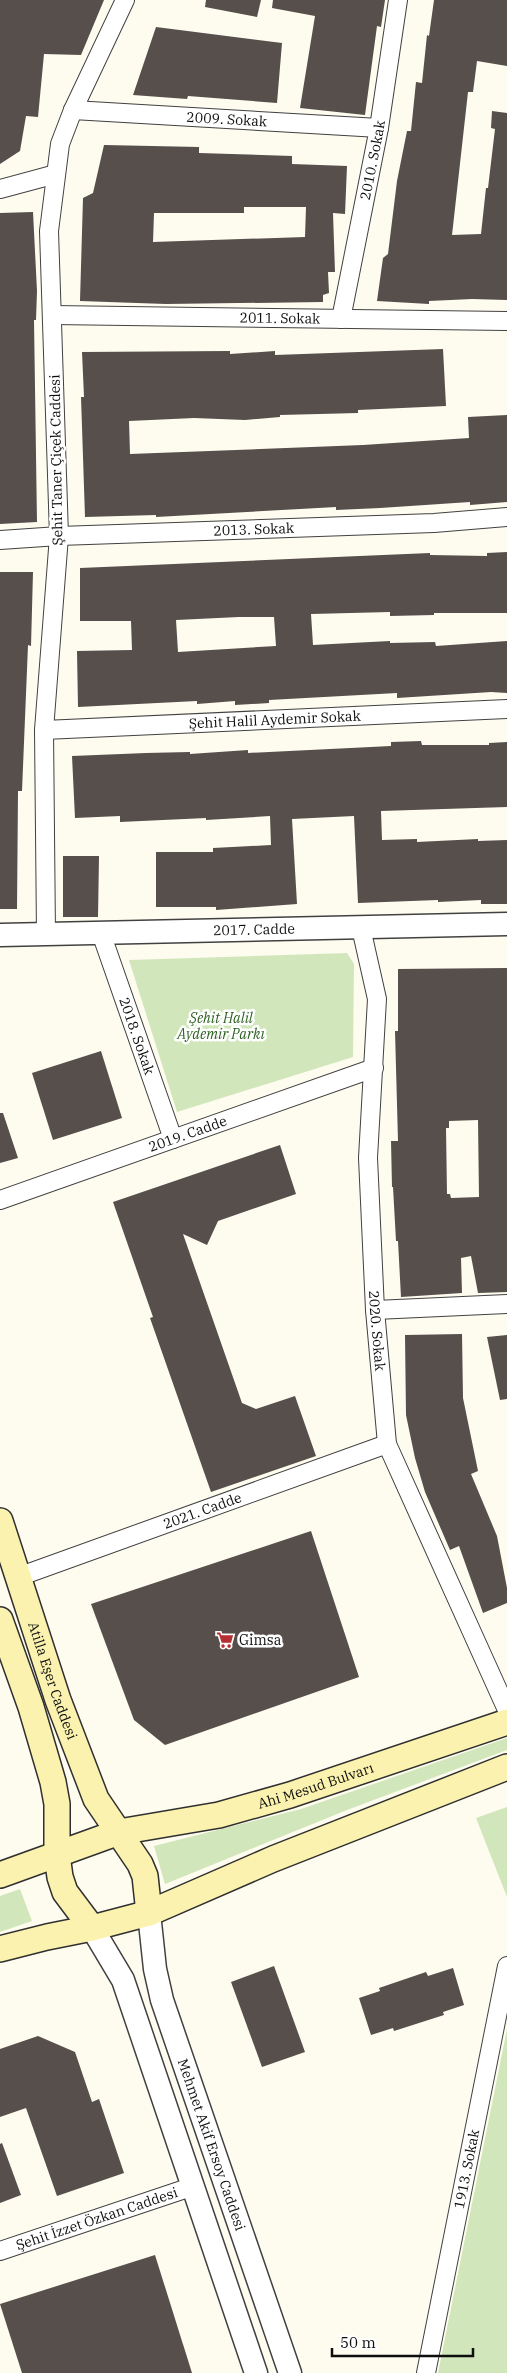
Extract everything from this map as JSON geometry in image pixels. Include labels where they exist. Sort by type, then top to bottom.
[{"type":"main road","name":"Atilla Eşer Caddesi","points":[[0,1521],[58,1700],[96,1799],[119,1832]]},
{"type":"main road","points":[[0,1620],[31,1706],[52,1782],[57,1804],[57,1854],[60,1877],[65,1892],[92,1928]]},
{"type":"main road","name":"Ahi Mesud Bulvarı","points":[[0,1875],[119,1832],[219,1814],[290,1795],[507,1722]]},
{"type":"main road","points":[[0,1949],[149,1913],[282,1856],[507,1767]]},
{"type":"main road","points":[[119,1832],[140,1864],[145,1876],[149,1913]]},
{"type":"street","name":"Şehit Taner Çiçek Caddesi","points":[[46,934],[44,730],[59,536],[49,231],[60,144],[73,110],[125,0]]},
{"type":"street","name":"2010. Sokak","points":[[341,319],[379,128],[398,0]]},
{"type":"street","name":"2009. Sokak","points":[[73,110],[379,128]]},
{"type":"street","points":[[0,189],[56,174]]},
{"type":"street","name":"2011. Sokak","points":[[52,315],[507,321]]},
{"type":"street","name":"2013. Sokak","points":[[0,540],[59,536],[434,523],[507,517]]},
{"type":"street","name":"Şehit Halil Aydemir Sokak","points":[[44,730],[507,709]]},
{"type":"street","name":"2017. Cadde","points":[[0,935],[507,924]]},
{"type":"street","name":"2020. Sokak","points":[[360,928],[377,1000],[368,1158],[375,1310],[387,1444],[507,1710]]},
{"type":"street","name":"2018. Sokak","points":[[101,933],[173,1139]]},
{"type":"street","name":"2019. Cadde","points":[[0,1200],[374,1068]]},
{"type":"street","points":[[375,1310],[507,1304]]},
{"type":"street","name":"2021. Cadde","points":[[18,1577],[387,1444]]},
{"type":"street","name":"Mehmet Akif Ersoy Caddesi","points":[[149,1913],[155,1969],[162,2000],[290,2373]]},
{"type":"street","points":[[92,1928],[122,1980],[194,2186],[256,2373]]},
{"type":"street","name":"1913. Sokak","points":[[426,2373],[507,1966]]},
{"type":"street","name":"Şehit İzzet Özkan Caddesi","points":[[0,2252],[194,2186]]},
{"type":"green space","name":"Şehit Halil Aydemir Parkı","points":[[347,953],[354,964],[353,1057],[177,1112],[129,960]]},
{"type":"green space","points":[[507,1738],[507,1750],[347,1810],[165,1884],[154,1846],[301,1809]]},
{"type":"green space","points":[[507,1807],[507,1897],[476,1818]]},
{"type":"green space","points":[[20,1889],[32,1921],[0,1932],[0,1896]]},
{"type":"green space","points":[[507,2029],[507,2373],[438,2373]]},
{"type":"building","points":[[0,0],[104,0],[81,55],[44,54],[38,117],[26,116],[20,151],[0,164]]},
{"type":"building","points":[[206,0],[261,0],[257,17],[205,7]]},
{"type":"building","points":[[273,0],[385,0],[381,27],[377,26],[365,115],[300,108],[315,16],[272,8]]},
{"type":"building","points":[[434,0],[507,0],[507,66],[477,61],[473,92],[468,92],[452,235],[481,234],[495,129],[491,128],[492,111],[507,113],[507,300],[429,301],[429,304],[377,301],[383,258],[388,254],[397,181],[407,131],[411,131],[416,82],[422,83],[427,35],[429,36]]},
{"type":"building","points":[[156,27],[282,43],[277,103],[188,96],[187,99],[133,95]]},
{"type":"building","points":[[104,145],[199,147],[199,153],[292,156],[292,164],[347,166],[345,214],[333,213],[335,272],[328,272],[329,293],[323,295],[323,302],[166,304],[80,301],[83,198],[93,193]],"holes":[[[244,207],[306,207],[305,237],[153,242],[154,213],[244,213]]]},
{"type":"building","points":[[33,212],[37,291],[36,320],[34,320],[37,522],[0,524],[0,213]]},
{"type":"building","points":[[443,349],[446,406],[358,410],[358,413],[280,415],[280,417],[245,420],[194,418],[129,421],[130,454],[363,445],[469,438],[468,417],[507,415],[507,502],[470,505],[470,502],[336,510],[336,507],[156,517],[156,515],[85,517],[81,397],[84,397],[82,352],[230,351],[230,354],[275,351],[275,355]]},
{"type":"building","points":[[507,552],[507,613],[434,613],[434,615],[390,616],[390,612],[311,614],[313,645],[390,641],[390,643],[435,642],[436,646],[507,641],[507,693],[491,692],[397,698],[397,693],[269,700],[269,703],[235,705],[235,701],[197,704],[197,701],[78,707],[77,651],[132,650],[131,621],[80,621],[80,568],[430,553],[430,555],[487,556],[487,553]],"holes":[[[274,617],[276,646],[178,652],[176,620]]]},
{"type":"building","points":[[0,572],[33,572],[31,646],[28,645],[22,791],[18,791],[17,909],[0,909]]},
{"type":"building","points":[[421,741],[422,745],[489,745],[489,743],[507,742],[507,807],[381,811],[382,840],[417,839],[417,842],[478,839],[478,841],[507,840],[507,904],[481,904],[481,900],[358,903],[354,816],[292,819],[297,904],[216,910],[216,907],[156,907],[156,852],[213,852],[213,848],[271,845],[270,816],[120,822],[120,816],[75,818],[72,756],[190,752],[190,754],[248,750],[248,753],[391,746],[391,742]]},
{"type":"building","points":[[63,856],[99,856],[98,917],[63,917]]},
{"type":"building","points":[[507,968],[507,1292],[478,1293],[471,1256],[461,1258],[462,1293],[401,1297],[398,1241],[396,1241],[392,1187],[391,1141],[398,1141],[395,1031],[398,1031],[398,969]],"holes":[[[478,1120],[479,1197],[451,1198],[450,1194],[447,1194],[446,1128],[449,1128],[449,1121]]]},
{"type":"building","points":[[101,1051],[122,1118],[53,1140],[32,1073]]},
{"type":"building","points":[[0,1113],[3,1113],[18,1158],[0,1163]]},
{"type":"building","points":[[280,1145],[296,1194],[218,1221],[207,1245],[183,1234],[242,1403],[256,1409],[295,1396],[316,1456],[211,1492],[150,1318],[153,1317],[113,1202]]},
{"type":"building","points":[[462,1334],[463,1398],[478,1471],[471,1474],[497,1536],[507,1588],[507,1603],[483,1613],[459,1546],[450,1550],[425,1492],[415,1458],[406,1415],[405,1335]]},
{"type":"building","points":[[507,1335],[507,1399],[500,1400],[487,1337]]},
{"type":"building","name":"Gimsa","points":[[311,1531],[359,1677],[165,1745],[134,1720],[91,1604]]},
{"type":"building","points":[[274,1966],[305,2052],[262,2067],[231,1982]]},
{"type":"building","points":[[453,1968],[464,2005],[443,2012],[444,2015],[394,2031],[393,2028],[371,2035],[359,1998],[380,1991],[379,1988],[426,1972],[428,1976]]},
{"type":"building","points":[[38,2036],[75,2052],[92,2102],[99,2099],[124,2173],[57,2196],[26,2108],[0,2117],[0,2049]]},
{"type":"building","points":[[2,2143],[21,2195],[0,2203],[0,2144]]},
{"type":"building","points":[[155,2255],[192,2373],[22,2373],[0,2304]]},
{"type":"place","name":"Gimsa","points":[[225,1640]]}]
